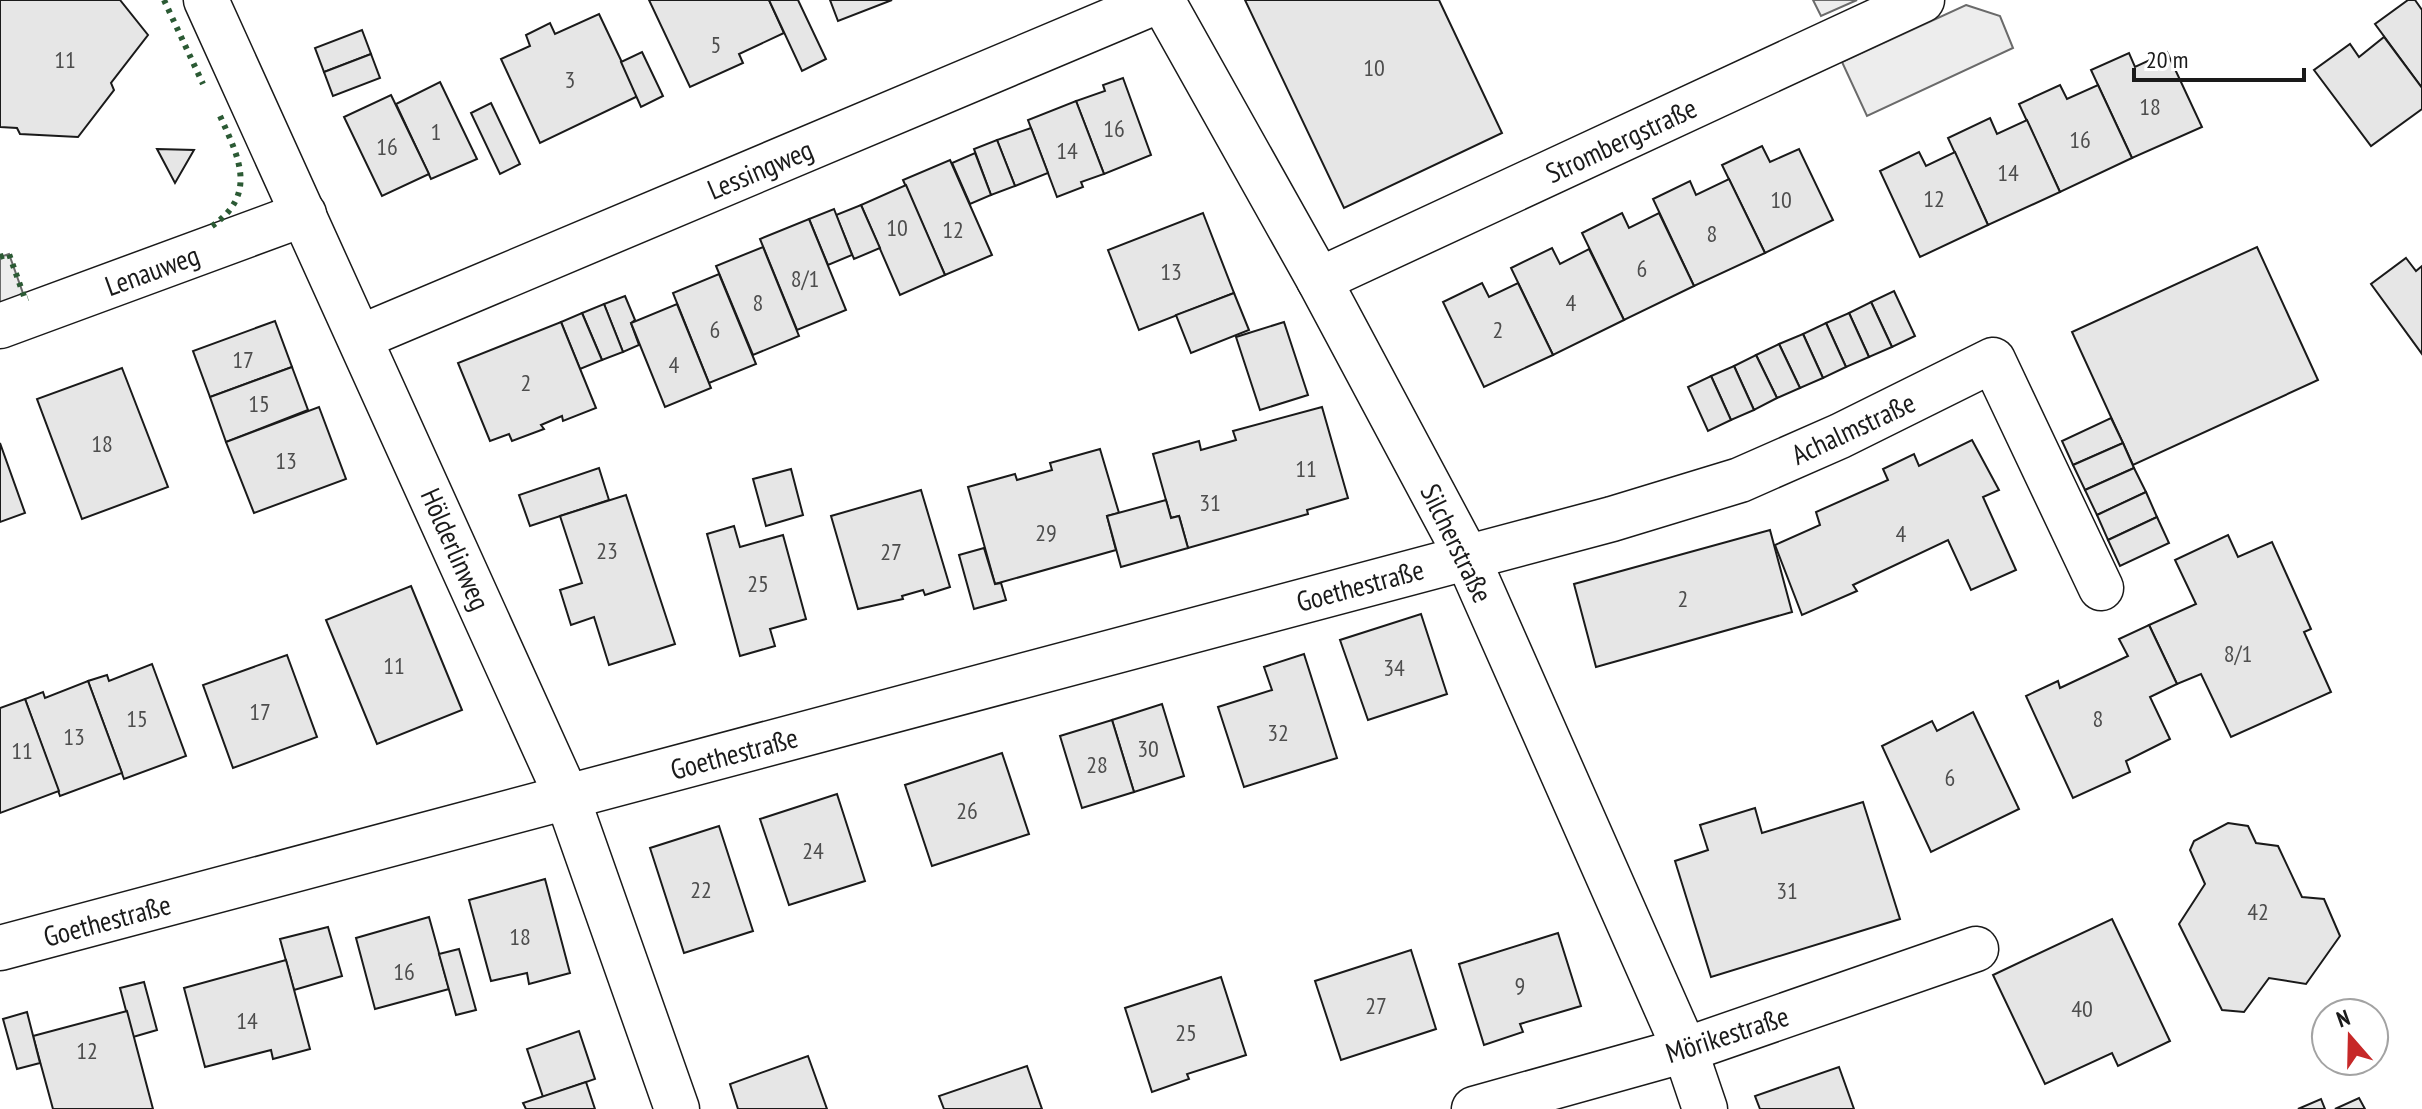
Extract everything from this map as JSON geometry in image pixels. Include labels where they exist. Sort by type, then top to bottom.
[{"type":"street","name":"Hölderlinweg","points":[[206,0],[567,797],[677,1109]]},
{"type":"street","name":"Silcherstraße","points":[[1161,0],[1319,280],[1467,557],[1685,1050],[1705,1109]]},
{"type":"street","name":"Lessingweg","points":[[361,337],[1161,0]]},
{"type":"street","name":"Strombergstraße","points":[[1319,280],[1922,0]]},
{"type":"street","name":"Lenauweg","points":[[0,326],[304,214]]},
{"type":"street","name":"Achalmstraße","points":[[1467,557],[1612,519],[1740,480],[1840,436],[1993,360],[2101,588]]},
{"type":"street","name":"Goethestraße","points":[[0,948],[1467,557]]},
{"type":"street","name":"Mörikestraße","points":[[1474,1109],[1685,1050],[1976,949]]},
{"type":"shaded area","points":[[1813,0],[1857,0],[1821,16]]},
{"type":"shaded area","points":[[1966,5],[2000,16],[2013,48],[1867,116],[1842,62]]},
{"type":"shaded area","points":[[9,254],[25,299],[0,308],[0,257]]},
{"type":"building","points":[[0,0],[120,0],[148,35],[111,83],[114,90],[78,137],[20,134],[17,128],[0,127]]},
{"type":"building","points":[[649,0],[769,0],[784,33],[739,54],[743,63],[690,87]]},
{"type":"building","points":[[769,0],[798,0],[826,59],[802,71]]},
{"type":"building","points":[[830,0],[892,0],[838,21]]},
{"type":"building","points":[[1245,0],[1439,0],[1502,133],[1344,208]]},
{"type":"building","points":[[2408,0],[2415,0],[2422,10],[2422,88],[2375,24]]},
{"type":"building","points":[[599,14],[638,96],[540,143],[501,59],[530,46],[526,35],[550,23],[555,34]]},
{"type":"building","points":[[362,30],[371,54],[324,72],[315,48]]},
{"type":"building","points":[[2384,37],[2422,88],[2422,109],[2371,146],[2314,70],[2350,44],[2359,57]]},
{"type":"building","points":[[642,52],[663,96],[641,107],[621,62]]},
{"type":"building","points":[[2167,52],[2202,127],[2132,158],[2091,70],[2129,53],[2135,67]]},
{"type":"building","points":[[371,54],[380,78],[333,96],[324,72]]},
{"type":"building","points":[[1123,78],[1151,155],[1104,174],[1076,101],[1105,91],[1103,85]]},
{"type":"building","points":[[440,82],[477,159],[431,179],[396,104]]},
{"type":"building","points":[[2060,85],[2067,99],[2098,85],[2132,158],[2060,192],[2019,104]]},
{"type":"building","points":[[391,95],[429,174],[382,196],[344,117]]},
{"type":"building","points":[[1076,101],[1104,174],[1081,182],[1083,187],[1057,197],[1028,120]]},
{"type":"building","points":[[491,103],[520,164],[500,174],[471,113]]},
{"type":"building","points":[[1990,118],[1997,134],[2027,120],[2060,192],[1988,225],[1948,138]]},
{"type":"building","points":[[1031,128],[1048,173],[1015,186],[997,140]]},
{"type":"building","points":[[997,140],[1015,186],[991,195],[974,149]]},
{"type":"building","points":[[1762,146],[1770,162],[1799,149],[1833,220],[1765,253],[1722,165]]},
{"type":"building","points":[[157,149],[194,150],[175,183]]},
{"type":"building","points":[[1919,152],[1926,166],[1955,152],[1988,225],[1920,257],[1880,171]]},
{"type":"building","points":[[975,153],[991,195],[970,204],[952,163]]},
{"type":"building","points":[[950,160],[992,255],[945,275],[903,180]]},
{"type":"building","points":[[1729,179],[1765,253],[1694,286],[1653,199],[1690,181],[1696,195]]},
{"type":"building","points":[[906,185],[945,275],[900,295],[861,205]]},
{"type":"building","points":[[861,205],[880,248],[854,259],[836,215]]},
{"type":"building","points":[[834,209],[852,255],[828,265],[809,219]]},
{"type":"building","points":[[1203,213],[1234,293],[1139,330],[1108,250]]},
{"type":"building","points":[[1622,213],[1629,228],[1659,213],[1694,286],[1624,320],[1582,233]]},
{"type":"building","points":[[809,219],[846,310],[797,330],[760,239]]},
{"type":"building","points":[[763,247],[799,336],[753,355],[716,266]]},
{"type":"building","points":[[2257,247],[2318,380],[2133,465],[2072,332]]},
{"type":"building","points":[[1552,248],[1560,264],[1589,249],[1624,320],[1553,355],[1511,268]]},
{"type":"building","points":[[2406,258],[2416,271],[2422,266],[2422,354],[2371,284]]},
{"type":"building","points":[[719,274],[756,364],[709,383],[673,293]]},
{"type":"building","points":[[1482,283],[1489,297],[1518,283],[1553,355],[1484,387],[1443,302]]},
{"type":"building","points":[[1894,291],[1915,336],[1892,347],[1871,302]]},
{"type":"building","points":[[1234,293],[1249,330],[1191,353],[1176,315]]},
{"type":"building","points":[[625,296],[635,320],[631,323],[639,345],[623,352],[604,304]]},
{"type":"building","points":[[1871,302],[1892,347],[1869,357],[1849,313]]},
{"type":"building","points":[[604,304],[623,352],[602,360],[582,313]]},
{"type":"building","points":[[677,304],[711,388],[665,407],[631,323]]},
{"type":"building","points":[[582,313],[602,360],[580,369],[561,322]]},
{"type":"building","points":[[1849,313],[1869,357],[1846,367],[1826,323]]},
{"type":"building","points":[[275,321],[292,367],[210,397],[193,351]]},
{"type":"building","points":[[561,322],[596,408],[563,421],[562,416],[541,425],[544,429],[512,441],[509,434],[490,441],[458,363]]},
{"type":"building","points":[[1284,322],[1308,395],[1260,410],[1236,337]]},
{"type":"building","points":[[1826,323],[1846,367],[1823,378],[1803,334]]},
{"type":"building","points":[[1803,334],[1823,378],[1800,388],[1779,344]]},
{"type":"building","points":[[1779,344],[1800,388],[1777,398],[1756,355]]},
{"type":"building","points":[[1756,355],[1777,398],[1754,410],[1734,366]]},
{"type":"building","points":[[1734,366],[1754,410],[1731,420],[1711,376]]},
{"type":"building","points":[[292,367],[308,410],[226,442],[210,397]]},
{"type":"building","points":[[122,368],[168,487],[82,519],[37,399]]},
{"type":"building","points":[[1711,376],[1731,420],[1708,431],[1688,387]]},
{"type":"building","points":[[319,407],[346,479],[254,513],[226,442]]},
{"type":"building","points":[[1322,407],[1348,498],[1307,510],[1308,514],[1188,548],[1179,516],[1171,518],[1153,454],[1199,441],[1201,450],[1236,440],[1233,431]]},
{"type":"building","points":[[2111,418],[2123,443],[2073,465],[2062,441]]},
{"type":"building","points":[[1972,440],[1999,490],[1983,497],[2016,570],[1971,590],[1948,540],[1853,585],[1857,591],[1802,615],[1775,545],[1820,525],[1816,512],[1888,480],[1883,469],[1914,454],[1919,466]]},
{"type":"building","points":[[0,443],[25,513],[0,522]]},
{"type":"building","points":[[2123,443],[2134,468],[2085,490],[2073,465]]},
{"type":"building","points":[[1100,449],[1119,513],[1107,516],[1116,550],[995,584],[968,487],[1015,474],[1017,480],[1052,470],[1050,463]]},
{"type":"building","points":[[599,468],[609,500],[530,526],[519,495]]},
{"type":"building","points":[[2134,468],[2146,492],[2097,515],[2085,490]]},
{"type":"building","points":[[791,469],[803,515],[766,526],[753,479]]},
{"type":"building","points":[[921,490],[950,587],[925,595],[923,590],[902,596],[903,599],[858,609],[831,516]]},
{"type":"building","points":[[2146,492],[2157,517],[2108,540],[2097,515]]},
{"type":"building","points":[[626,495],[675,644],[609,665],[594,617],[571,625],[560,590],[582,583],[560,516]]},
{"type":"building","points":[[1166,500],[1171,518],[1179,516],[1188,548],[1121,567],[1107,516]]},
{"type":"building","points":[[2157,517],[2169,543],[2120,566],[2108,540]]},
{"type":"building","points":[[734,526],[740,547],[783,535],[806,619],[770,629],[775,646],[740,656],[707,534]]},
{"type":"building","points":[[1770,530],[1792,612],[1596,667],[1574,584]]},
{"type":"building","points":[[2228,535],[2238,557],[2272,542],[2311,629],[2304,632],[2331,692],[2231,737],[2201,674],[2177,684],[2149,625],[2196,604],[2175,560]]},
{"type":"building","points":[[984,548],[995,584],[1001,583],[1006,600],[974,609],[959,555]]},
{"type":"building","points":[[411,586],[462,710],[377,744],[326,620]]},
{"type":"building","points":[[1421,614],[1447,694],[1368,720],[1340,640]]},
{"type":"building","points":[[2149,625],[2177,684],[2150,697],[2170,739],[2126,761],[2130,772],[2073,798],[2026,696],[2058,681],[2060,688],[2128,656],[2119,639]]},
{"type":"building","points":[[1304,654],[1337,758],[1244,787],[1218,707],[1272,690],[1264,667]]},
{"type":"building","points":[[287,655],[317,737],[233,768],[203,685]]},
{"type":"building","points":[[152,664],[186,756],[124,779],[88,681],[107,675],[109,681]]},
{"type":"building","points":[[88,681],[122,773],[60,796],[25,699],[43,692],[45,698]]},
{"type":"building","points":[[25,699],[59,791],[0,813],[0,708]]},
{"type":"building","points":[[1162,704],[1184,776],[1134,792],[1112,720]]},
{"type":"building","points":[[1973,712],[2019,809],[1931,852],[1882,746],[1932,721],[1937,731]]},
{"type":"building","points":[[1112,720],[1134,792],[1082,808],[1060,736]]},
{"type":"building","points":[[1002,753],[1029,834],[932,866],[905,785]]},
{"type":"building","points":[[837,794],[865,881],[789,905],[760,819]]},
{"type":"building","points":[[1863,802],[1900,919],[1711,977],[1675,861],[1708,850],[1700,825],[1755,808],[1762,833]]},
{"type":"building","points":[[2228,823],[2248,826],[2256,843],[2278,846],[2302,897],[2324,899],[2340,936],[2306,984],[2269,978],[2244,1012],[2222,1010],[2179,924],[2205,884],[2190,850],[2194,841]]},
{"type":"building","points":[[719,826],[753,931],[684,953],[650,848]]},
{"type":"building","points":[[545,879],[570,973],[529,984],[527,973],[491,981],[469,900]]},
{"type":"building","points":[[429,917],[449,989],[375,1009],[356,938]]},
{"type":"building","points":[[2112,919],[2170,1041],[2118,1066],[2112,1053],[2045,1084],[1993,975]]},
{"type":"building","points":[[328,927],[342,976],[294,990],[280,939]]},
{"type":"building","points":[[1558,933],[1581,1006],[1520,1024],[1523,1032],[1484,1045],[1459,964]]},
{"type":"building","points":[[459,949],[476,1010],[456,1015],[439,954]]},
{"type":"building","points":[[1411,950],[1436,1029],[1341,1060],[1315,981]]},
{"type":"building","points":[[286,960],[310,1049],[273,1059],[271,1050],[205,1067],[184,988]]},
{"type":"building","points":[[1221,977],[1246,1055],[1187,1074],[1189,1079],[1152,1092],[1125,1008]]},
{"type":"building","points":[[144,982],[157,1030],[133,1037],[120,988]]},
{"type":"building","points":[[127,1011],[153,1109],[53,1109],[33,1036]]},
{"type":"building","points":[[27,1012],[40,1063],[17,1069],[3,1019]]},
{"type":"building","points":[[579,1031],[595,1079],[543,1097],[527,1049]]},
{"type":"building","points":[[808,1056],[827,1109],[738,1109],[730,1084]]},
{"type":"building","points":[[1027,1066],[1042,1109],[944,1109],[939,1096]]},
{"type":"building","points":[[1839,1067],[1854,1109],[1760,1109],[1755,1096]]},
{"type":"building","points":[[586,1082],[595,1109],[526,1109],[523,1103]]},
{"type":"building","points":[[2359,1098],[2365,1109],[2335,1109]]},
{"type":"building","points":[[2321,1099],[2325,1109],[2298,1109]]},
{"type":"hedge","points":[[164,0],[203,84]]},
{"type":"hedge","points":[[212,226],[226,214],[240,188],[238,161],[220,116]]},
{"type":"hedge","points":[[0,257],[9,254],[25,299],[28,298]]}]
